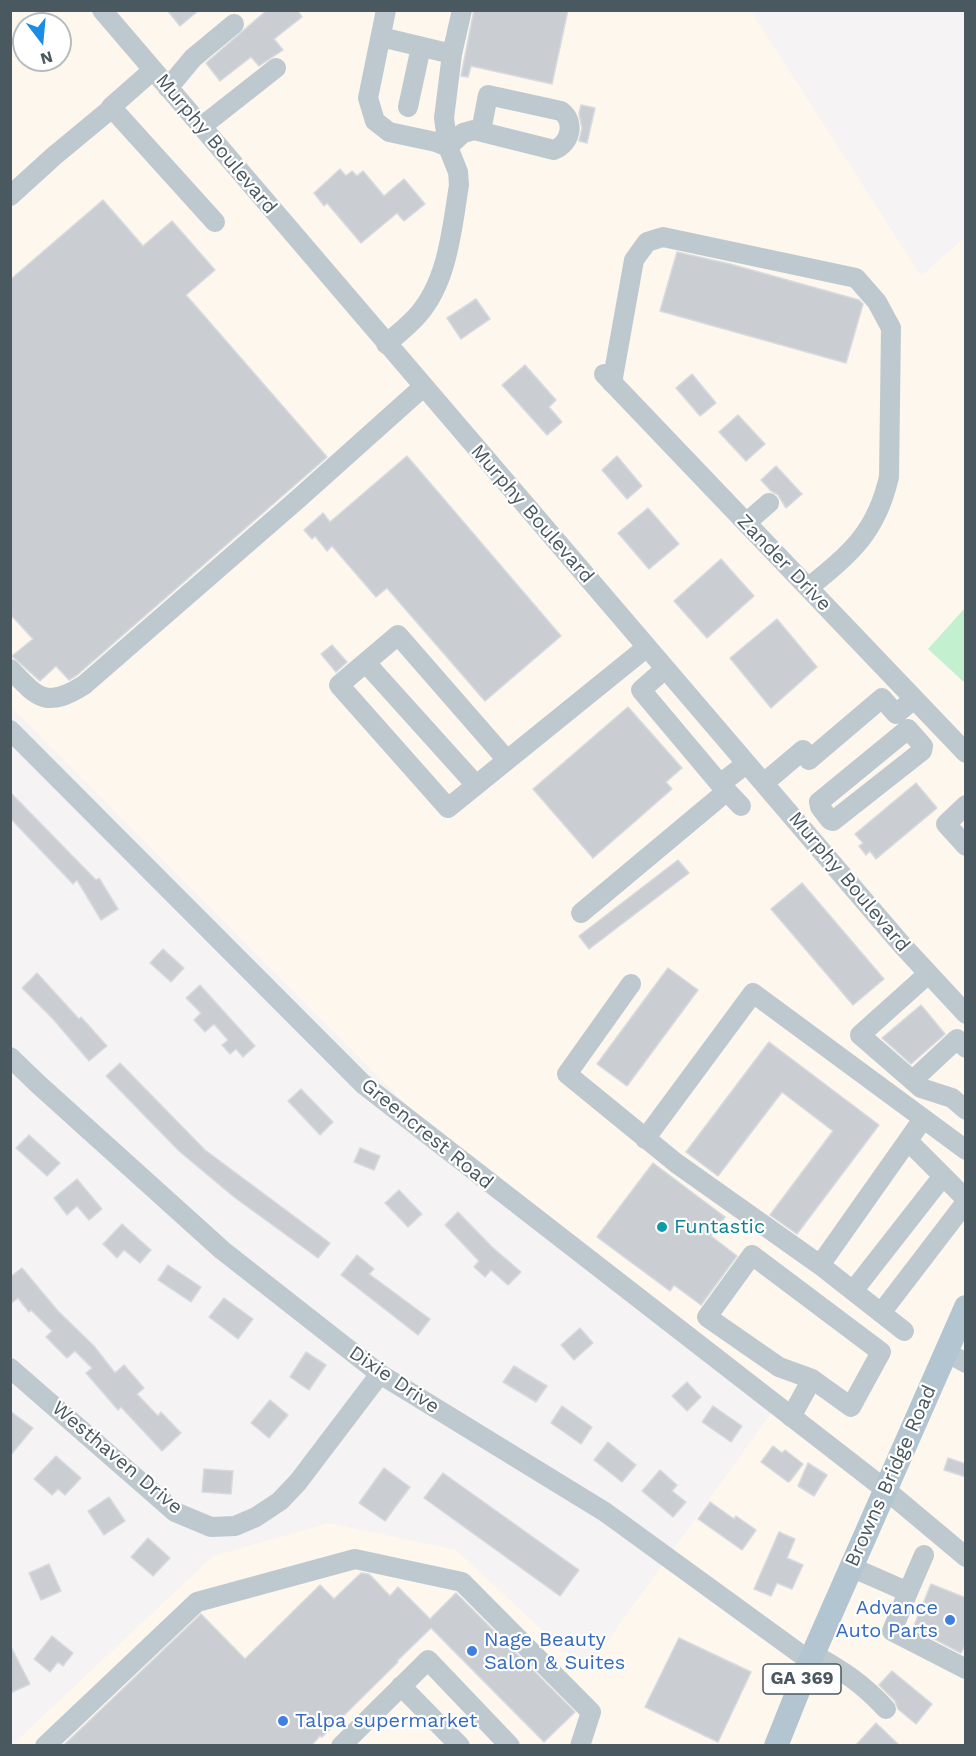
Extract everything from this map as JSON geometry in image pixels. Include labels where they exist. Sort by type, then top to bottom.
[{"type":"main road","name":"Browns Bridge Road","points":[[776,1746],[811,1658],[886,1491],[956,1358],[966,1307]]},
{"type":"street","name":"Murphy Boulevard","points":[[102,10],[746,764],[928,974],[966,1014]]},
{"type":"street","points":[[386,10],[369,98],[375,121],[389,132],[436,142],[448,147]]},
{"type":"street","points":[[387,344],[418,315],[432,294],[441,273],[459,185],[458,172],[448,147],[444,118],[452,54],[462,10]]},
{"type":"street","points":[[168,88],[193,58],[234,24]]},
{"type":"street","points":[[381,37],[452,54]]},
{"type":"street","points":[[408,107],[421,47]]},
{"type":"street","points":[[201,127],[276,68]]},
{"type":"street","points":[[10,196],[153,70]]},
{"type":"street","points":[[112,108],[215,222]]},
{"type":"street","points":[[448,147],[463,133],[481,131]]},
{"type":"street","name":"Zander Drive","points":[[808,588],[857,546],[874,519],[884,497],[889,477],[891,328],[877,302],[856,278],[663,237],[647,242],[634,260],[607,378],[914,699],[966,753]]},
{"type":"street","points":[[10,669],[34,693],[46,698],[71,694],[289,507],[423,387]]},
{"type":"street","points":[[746,523],[770,503]]},
{"type":"street","points":[[507,760],[398,635],[339,685],[448,808],[647,647]]},
{"type":"street","points":[[366,663],[476,785]]},
{"type":"street","points":[[665,669],[641,690],[741,806]]},
{"type":"street","points":[[764,783],[802,750],[809,759],[882,698],[896,714],[914,699]]},
{"type":"street","points":[[805,830],[824,814],[833,821],[922,751],[923,746],[919,740],[937,723]]},
{"type":"street","name":"Greencrest Road","points":[[10,730],[363,1084],[886,1491],[966,1557]]},
{"type":"street","points":[[581,913],[724,788],[746,764]]},
{"type":"street","points":[[966,805],[946,824],[966,846]]},
{"type":"street","points":[[928,974],[860,1035],[921,1088],[959,1104]]},
{"type":"street","points":[[631,984],[567,1074],[676,1163],[820,1265],[904,1331]]},
{"type":"street","points":[[645,1139],[753,993],[966,1150]]},
{"type":"street","points":[[913,1080],[957,1039],[966,1048]]},
{"type":"street","name":"Dixie Drive","points":[[10,1057],[222,1250],[380,1374],[605,1512],[811,1658],[848,1674],[886,1709]]},
{"type":"street","points":[[820,1265],[923,1119]]},
{"type":"street","points":[[881,1313],[966,1201],[908,1141]]},
{"type":"street","points":[[853,1291],[943,1176]]},
{"type":"street","points":[[752,1256],[881,1352],[851,1407],[812,1379],[779,1367],[707,1317],[752,1256]]},
{"type":"street","name":"Westhaven Drive","points":[[12,1371],[175,1512],[211,1527],[235,1527],[256,1517],[280,1501],[298,1482],[380,1374]]},
{"type":"street","points":[[791,1417],[812,1379]]},
{"type":"street","points":[[924,1555],[892,1631],[966,1669]]},
{"type":"street","points":[[45,1746],[197,1602],[356,1559],[462,1582],[591,1712],[580,1746]]},
{"type":"street","points":[[851,1567],[908,1592]]},
{"type":"street","points":[[341,1746],[428,1660],[510,1746]]},
{"type":"street","points":[[401,1686],[460,1746]]},
{"type":"shaded area","points":[[11,11],[751,11],[921,276],[965,237],[965,1745],[12,1745],[213,1556],[329,1523],[456,1550],[586,1671],[774,1409],[429,1128],[11,707]]},
{"type":"green space","points":[[965,608],[965,683],[928,649]]},
{"type":"building","points":[[167,10],[199,10],[180,26]]},
{"type":"building","points":[[267,10],[297,10],[302,17],[274,39],[283,50],[259,66],[251,57],[220,81],[206,63]]},
{"type":"building","points":[[474,10],[568,10],[552,84],[471,66],[468,77],[461,76]]},
{"type":"building","points":[[581,105],[595,108],[587,143],[579,141],[582,128],[579,114]]},
{"type":"building","points":[[340,169],[346,176],[352,171],[357,176],[363,171],[384,196],[404,179],[425,204],[404,221],[397,213],[361,243],[327,203],[324,206],[314,193]]},
{"type":"building","points":[[103,200],[143,246],[172,221],[215,270],[186,295],[327,457],[77,675],[69,680],[56,666],[40,681],[12,656],[33,639],[10,614],[10,280]]},
{"type":"building","points":[[677,252],[730,264],[859,300],[863,304],[846,363],[660,311]]},
{"type":"building","points":[[476,299],[490,319],[461,339],[447,318]]},
{"type":"building","points":[[525,365],[556,400],[549,407],[562,422],[547,435],[502,385]]},
{"type":"building","points":[[692,374],[716,403],[700,416],[676,388]]},
{"type":"building","points":[[738,415],[765,444],[746,461],[719,432]]},
{"type":"building","points":[[407,456],[561,636],[485,701],[387,588],[376,597],[332,546],[327,551],[315,536],[312,539],[304,530],[323,513],[330,522]]},
{"type":"building","points":[[617,456],[642,486],[627,499],[602,470]]},
{"type":"building","points":[[776,466],[802,494],[786,508],[778,495],[761,480]]},
{"type":"building","points":[[648,508],[679,544],[649,569],[618,533]]},
{"type":"building","points":[[721,559],[754,596],[707,638],[674,601]]},
{"type":"building","points":[[777,619],[817,667],[771,708],[730,658]]},
{"type":"building","points":[[332,645],[347,662],[336,672],[321,654]]},
{"type":"building","points":[[628,707],[682,768],[666,782],[672,789],[593,858],[533,789]]},
{"type":"building","points":[[916,783],[937,808],[876,859],[870,851],[866,855],[859,846],[863,843],[855,834]]},
{"type":"building","points":[[10,792],[96,880],[99,878],[118,909],[101,920],[77,880],[73,884],[10,818]]},
{"type":"building","points":[[678,860],[689,873],[589,949],[579,936]]},
{"type":"building","points":[[802,883],[884,979],[853,1005],[771,909]]},
{"type":"building","points":[[163,949],[184,968],[171,982],[150,963]]},
{"type":"building","points":[[668,968],[698,990],[627,1086],[597,1064]]},
{"type":"building","points":[[37,973],[107,1046],[89,1061],[53,1019],[22,988]]},
{"type":"building","points":[[200,985],[255,1046],[243,1057],[236,1049],[230,1054],[222,1045],[228,1040],[214,1024],[205,1032],[194,1020],[201,1013],[186,998]]},
{"type":"building","points":[[921,1005],[945,1034],[911,1064],[882,1038]]},
{"type":"building","points":[[769,1042],[879,1125],[797,1234],[770,1215],[833,1131],[782,1092],[718,1176],[686,1152]]},
{"type":"building","points":[[120,1063],[205,1150],[330,1243],[318,1258],[234,1197],[179,1151],[106,1076]]},
{"type":"building","points":[[301,1089],[333,1122],[320,1135],[288,1101]]},
{"type":"building","points":[[29,1135],[60,1163],[47,1176],[16,1148]]},
{"type":"building","points":[[360,1148],[380,1156],[374,1170],[354,1162]]},
{"type":"building","name":"Funtastic","points":[[653,1163],[725,1217],[711,1236],[737,1256],[701,1305],[674,1285],[670,1291],[597,1237]]},
{"type":"building","points":[[77,1179],[102,1209],[89,1220],[77,1206],[67,1215],[54,1198]]},
{"type":"building","points":[[399,1190],[422,1214],[408,1227],[385,1203]]},
{"type":"building","points":[[458,1212],[492,1247],[521,1272],[508,1285],[491,1270],[485,1277],[474,1267],[479,1261],[445,1225]]},
{"type":"building","points":[[122,1224],[151,1250],[140,1263],[124,1250],[117,1258],[103,1244]]},
{"type":"building","points":[[357,1255],[374,1269],[369,1274],[430,1319],[418,1335],[341,1275]]},
{"type":"building","points":[[168,1265],[201,1287],[191,1302],[158,1280]]},
{"type":"building","points":[[22,1268],[58,1311],[94,1346],[115,1373],[124,1365],[144,1388],[137,1394],[158,1416],[161,1412],[181,1433],[162,1451],[121,1407],[118,1410],[86,1373],[92,1368],[75,1351],[67,1358],[46,1337],[52,1331],[31,1310],[29,1312],[18,1298],[10,1304],[10,1277]]},
{"type":"building","points":[[224,1298],[253,1319],[238,1339],[209,1317]]},
{"type":"building","points":[[580,1328],[593,1343],[574,1360],[561,1345]]},
{"type":"building","points":[[306,1352],[326,1365],[309,1390],[290,1377]]},
{"type":"building","points":[[514,1366],[547,1386],[536,1402],[503,1382]]},
{"type":"building","points":[[687,1382],[701,1397],[687,1411],[672,1396]]},
{"type":"building","points":[[270,1400],[288,1415],[269,1438],[251,1423]]},
{"type":"building","points":[[562,1406],[592,1427],[581,1444],[551,1423]]},
{"type":"building","points":[[713,1406],[742,1426],[731,1442],[702,1422]]},
{"type":"building","points":[[10,1411],[33,1428],[10,1456]]},
{"type":"building","points":[[608,1442],[636,1465],[622,1482],[594,1460]]},
{"type":"building","points":[[773,1446],[782,1453],[785,1450],[803,1464],[788,1482],[761,1462]]},
{"type":"building","points":[[56,1456],[81,1478],[65,1495],[58,1489],[52,1495],[34,1479]]},
{"type":"building","points":[[948,1458],[966,1464],[966,1477],[944,1470]]},
{"type":"building","points":[[808,1463],[827,1475],[814,1496],[798,1486]]},
{"type":"building","points":[[384,1468],[410,1487],[385,1521],[359,1503]]},
{"type":"building","points":[[204,1469],[233,1471],[231,1494],[202,1492]]},
{"type":"building","points":[[660,1470],[677,1485],[672,1491],[686,1502],[673,1517],[642,1491]]},
{"type":"building","points":[[443,1473],[579,1570],[560,1596],[424,1498]]},
{"type":"building","points":[[109,1497],[125,1521],[104,1535],[88,1511]]},
{"type":"building","points":[[710,1502],[734,1519],[736,1516],[756,1530],[742,1550],[698,1519]]},
{"type":"building","points":[[779,1532],[795,1539],[787,1558],[803,1565],[792,1589],[777,1583],[771,1596],[754,1589]]},
{"type":"building","points":[[148,1538],[170,1558],[153,1576],[131,1557]]},
{"type":"building","points":[[49,1564],[61,1591],[41,1600],[29,1573]]},
{"type":"building","points":[[361,1573],[369,1574],[390,1596],[398,1587],[430,1619],[456,1593],[575,1712],[544,1742],[431,1628],[311,1746],[63,1746],[201,1614],[245,1659],[320,1585],[334,1599]]},
{"type":"building","points":[[931,1584],[966,1598],[966,1643],[961,1653],[913,1628]]},
{"type":"building","points":[[52,1636],[73,1653],[63,1666],[58,1662],[50,1672],[34,1659]]},
{"type":"building","points":[[679,1638],[751,1672],[718,1742],[645,1707]]},
{"type":"building","points":[[10,1645],[30,1684],[10,1693]]},
{"type":"building","points":[[892,1671],[932,1704],[916,1724],[898,1709],[895,1701],[879,1685]]},
{"type":"building","points":[[876,1723],[900,1746],[855,1746]]},
{"type":"place","name":"Funtastic","points":[[662,1227]]},
{"type":"place","name":"Advance Auto Parts","points":[[950,1620]]},
{"type":"place","name":"Nage Beauty Salon & Suites","points":[[472,1651]]},
{"type":"place","name":"Talpa supermarket","points":[[283,1721]]}]
